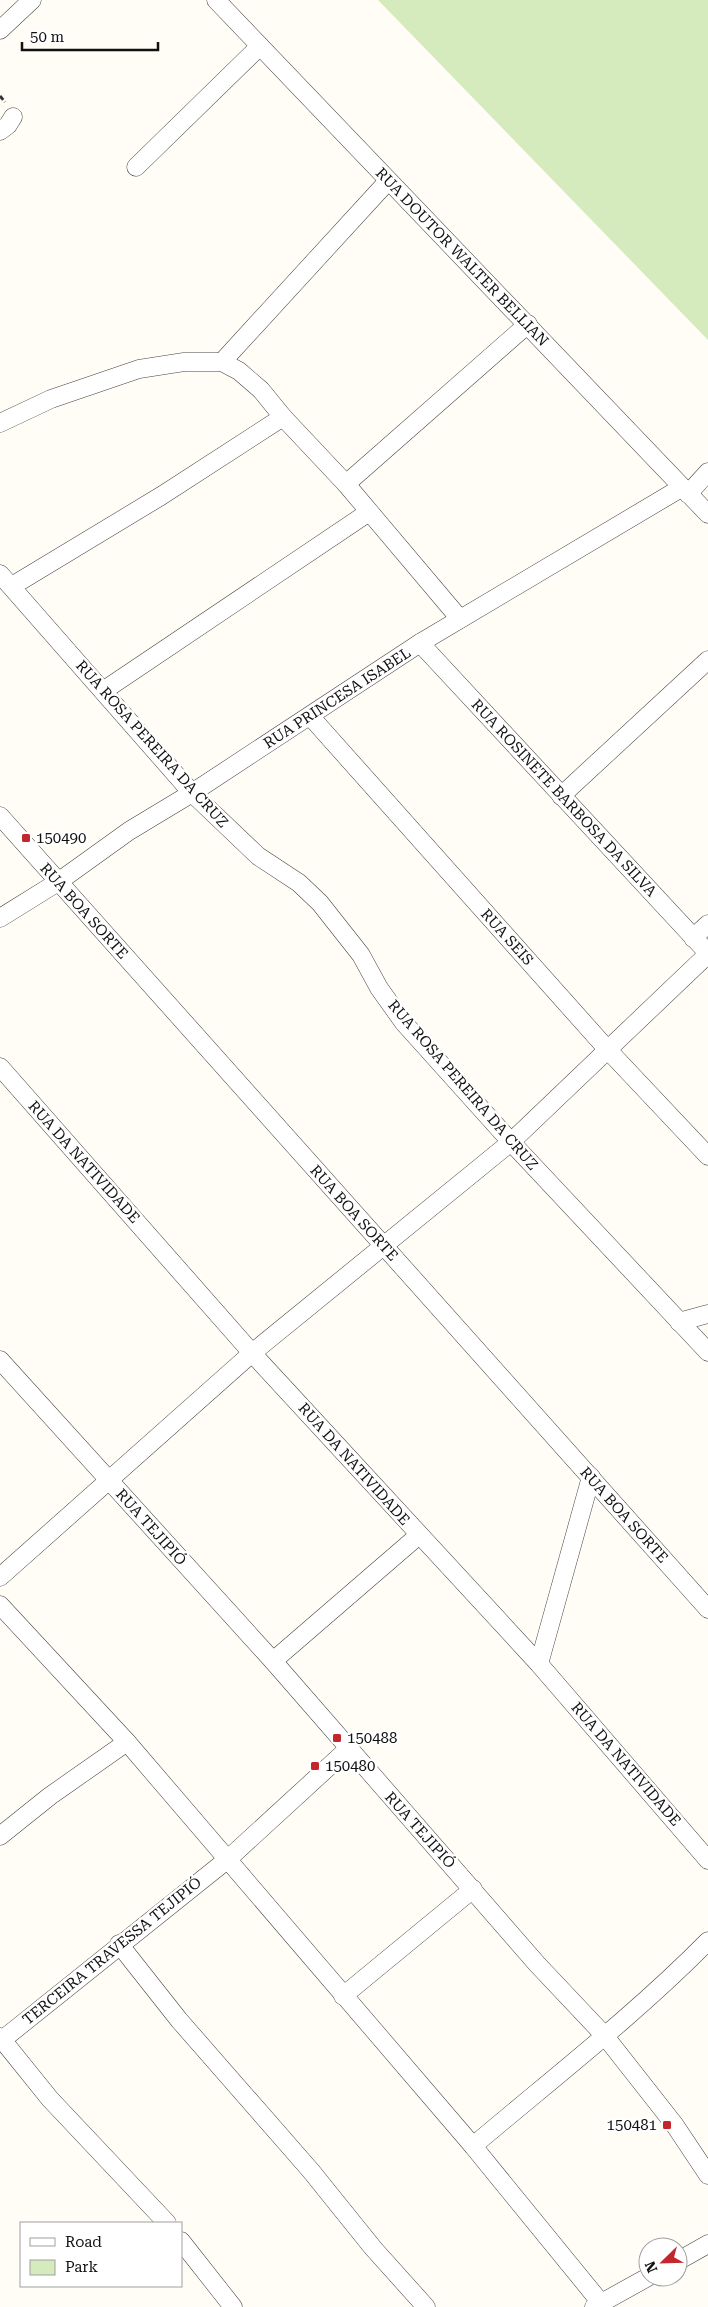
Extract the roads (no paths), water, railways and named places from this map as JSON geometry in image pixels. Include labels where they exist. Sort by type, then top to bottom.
[{"type":"street","points":[[0,30],[32,0]]},
{"type":"street","name":"RUA DOUTOR WALTER BELLIAN","points":[[216,0],[708,514]]},
{"type":"street","points":[[136,167],[260,46]]},
{"type":"street","points":[[0,130],[8,126],[14,117]]},
{"type":"street","points":[[222,362],[388,181]]},
{"type":"street","points":[[346,484],[528,324]]},
{"type":"street","points":[[0,423],[51,400],[139,369],[184,362],[222,362],[239,371],[261,390],[283,417],[346,484],[460,619]]},
{"type":"street","points":[[6,580],[161,496],[283,417]]},
{"type":"street","name":"RUA PRINCESA ISABEL","points":[[0,918],[58,882],[129,831],[192,793],[420,643],[684,491],[708,472]]},
{"type":"street","points":[[104,690],[369,512]]},
{"type":"street","name":"RUA ROSA PEREIRA DA CRUZ","points":[[6,580],[192,793],[258,856],[299,883],[320,903],[360,955],[379,988],[404,1023],[511,1142],[708,1352]]},
{"type":"street","name":"RUA ROSINETE BARBOSA DA SILVA","points":[[420,643],[708,954]]},
{"type":"street","points":[[561,796],[708,660]]},
{"type":"street","name":"RUA SEIS","points":[[310,716],[607,1049],[708,1156]]},
{"type":"street","name":"RUA BOA SORTE","points":[[0,816],[708,1609]]},
{"type":"street","points":[[693,938],[708,924]]},
{"type":"street","points":[[0,1577],[110,1482],[252,1353],[511,1142],[708,954]]},
{"type":"street","name":"RUA DA NATIVIDADE","points":[[0,1067],[252,1353],[539,1664],[708,1860]]},
{"type":"street","points":[[679,1322],[707,1315]]},
{"type":"street","name":"RUA TEJIPIÓ","points":[[0,1360],[273,1661],[537,1964],[604,2036],[674,2124],[708,2175]]},
{"type":"street","points":[[539,1664],[590,1477]]},
{"type":"street","points":[[273,1661],[419,1535]]},
{"type":"street","points":[[0,1605],[127,1742],[228,1859],[473,2146],[598,2305],[638,2283]]},
{"type":"street","points":[[0,1836],[50,1796],[127,1742]]},
{"type":"street","name":"TERCEIRA TRAVESSA TEJIPIÓ","points":[[166,2222],[50,2099],[1,2039],[228,1859],[348,1749]]},
{"type":"street","points":[[343,1996],[473,1889]]},
{"type":"street","points":[[473,2146],[604,2036],[683,1966],[708,1941]]},
{"type":"street","points":[[119,1944],[179,2020],[311,2171],[373,2248],[426,2307]]},
{"type":"street","points":[[182,2242],[233,2307]]},
{"type":"street","points":[[688,2255],[708,2244]]},
{"type":"place","name":"150490","points":[[26,838]]},
{"type":"place","name":"150488","points":[[337,1738]]},
{"type":"place","name":"150480","points":[[315,1766]]},
{"type":"place","name":"150481","points":[[667,2125]]}]
